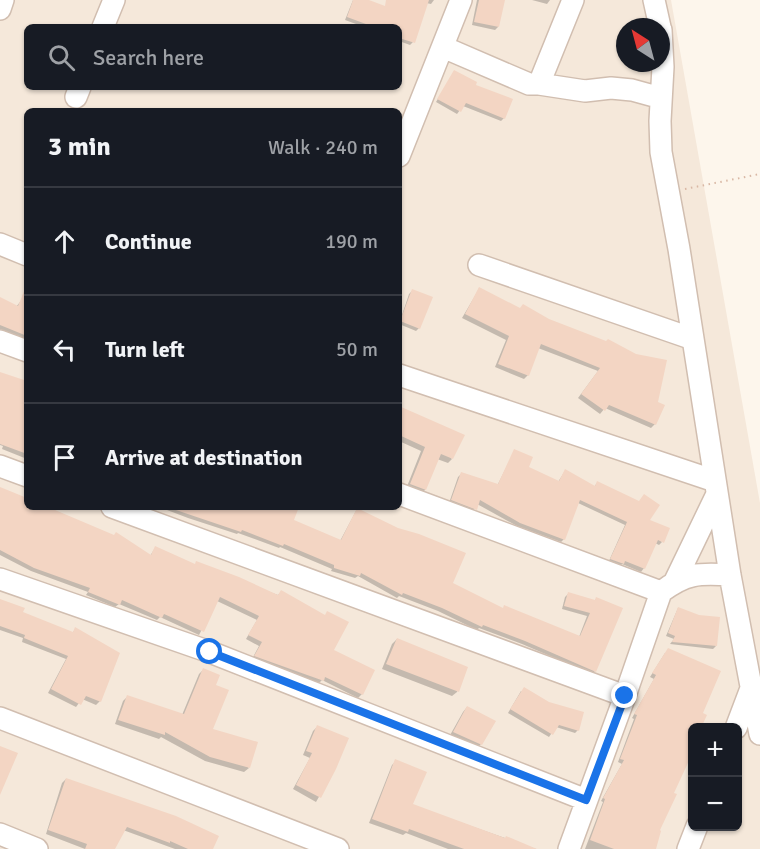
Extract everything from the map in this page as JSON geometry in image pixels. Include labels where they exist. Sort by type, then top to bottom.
[{"type":"street","points":[[0,9],[3,0]]},
{"type":"street","points":[[104,24],[114,0]]},
{"type":"street","points":[[402,148],[461,0]]},
{"type":"street","points":[[539,84],[573,0]]},
{"type":"street","points":[[654,0],[658,18]]},
{"type":"street","points":[[443,46],[529,84],[585,91],[611,88],[632,90],[661,98]]},
{"type":"street","points":[[663,72],[661,153],[679,249],[729,575],[760,734]]},
{"type":"street","points":[[0,244],[24,254]]},
{"type":"street","points":[[479,265],[693,339]]},
{"type":"street","points":[[0,341],[24,350]]},
{"type":"street","points":[[402,376],[716,488]]},
{"type":"street","points":[[0,466],[24,475]]},
{"type":"street","points":[[568,849],[668,586],[716,488]]},
{"type":"street","points":[[402,495],[668,586],[702,573],[729,575]]},
{"type":"street","points":[[120,510],[625,696]]},
{"type":"street","points":[[0,579],[210,652],[586,800]]},
{"type":"street","points":[[738,723],[750,691]]},
{"type":"street","points":[[0,718],[338,849]]},
{"type":"street","points":[[688,849],[695,831]]},
{"type":"street","points":[[0,834],[37,849]]},
{"type":"path","points":[[668,192],[760,174]]},
{"type":"shaded area","points":[[0,0],[671,0],[760,503],[760,849],[0,849]]},
{"type":"building","points":[[353,0],[369,0],[385,6],[386,0],[429,0],[415,43],[402,39],[402,24],[366,24],[347,17]]},
{"type":"building","points":[[479,0],[505,0],[499,27],[474,22]]},
{"type":"building","points":[[454,70],[477,82],[476,85],[513,99],[505,119],[466,103],[461,112],[437,99]]},
{"type":"building","points":[[479,287],[520,308],[523,304],[549,319],[606,341],[608,339],[636,354],[667,360],[658,402],[665,405],[656,425],[609,405],[605,411],[581,394],[600,368],[541,344],[529,376],[498,364],[509,336],[465,314]]},
{"type":"building","points":[[412,289],[433,297],[420,329],[402,322]]},
{"type":"building","points":[[24,291],[24,335],[0,325],[0,297],[18,306]]},
{"type":"building","points":[[0,372],[24,380],[24,453],[0,444]]},
{"type":"building","points":[[402,407],[465,435],[453,459],[441,454],[426,490],[410,484],[425,447],[402,436]]},
{"type":"building","points":[[514,449],[533,457],[529,467],[559,481],[565,469],[595,486],[597,481],[639,501],[644,494],[660,505],[650,520],[670,528],[664,543],[658,540],[645,569],[625,561],[624,564],[610,559],[627,522],[580,500],[565,540],[520,523],[480,500],[477,510],[451,500],[461,472],[498,484]]},
{"type":"building","points":[[0,487],[24,497],[24,510],[55,510],[114,535],[116,532],[151,555],[155,546],[195,564],[196,561],[239,577],[278,595],[281,590],[325,615],[327,611],[349,622],[334,650],[375,670],[363,695],[325,677],[324,681],[254,656],[262,642],[248,635],[259,616],[220,597],[204,632],[164,614],[162,618],[122,600],[120,605],[88,592],[90,588],[34,568],[0,550]]},
{"type":"building","points":[[176,510],[298,510],[294,520],[341,540],[356,510],[361,510],[398,528],[466,553],[453,583],[503,608],[504,605],[580,636],[590,613],[564,606],[568,592],[595,600],[596,597],[623,608],[596,672],[525,641],[483,625],[482,627],[442,608],[403,593],[402,595],[361,573],[360,576],[334,568],[334,565],[284,544],[283,546],[242,530],[241,532]]},
{"type":"building","points":[[0,599],[25,608],[23,612],[73,632],[75,627],[120,653],[101,702],[86,696],[81,705],[51,689],[68,656],[24,638],[25,635],[0,626]]},
{"type":"building","points":[[678,607],[699,615],[720,617],[717,646],[672,642],[675,636],[668,633]]},
{"type":"building","points":[[397,638],[468,667],[459,692],[386,664]]},
{"type":"building","points":[[668,648],[721,671],[703,713],[707,715],[703,723],[688,723],[688,763],[674,793],[677,794],[660,830],[656,849],[614,849],[590,840],[605,799],[603,798],[624,760],[620,759],[637,715],[634,714],[656,675],[652,673]]},
{"type":"building","points":[[203,668],[220,675],[216,685],[229,690],[213,729],[258,742],[250,768],[210,757],[165,732],[165,735],[118,720],[127,695],[184,714]]},
{"type":"building","points":[[524,687],[549,702],[584,712],[579,731],[559,725],[553,735],[510,709]]},
{"type":"building","points":[[467,706],[496,721],[482,745],[453,732]]},
{"type":"building","points":[[317,725],[349,738],[321,798],[296,785],[312,753],[306,751]]},
{"type":"building","points":[[0,746],[18,753],[0,795]]},
{"type":"building","points":[[395,759],[427,772],[413,804],[537,849],[464,849],[409,829],[408,832],[372,819]]},
{"type":"building","points":[[66,778],[176,816],[219,836],[213,849],[188,849],[127,827],[115,849],[85,849],[87,844],[48,830]]},
{"type":"route","points":[[210,652],[586,800],[625,696]]}]
